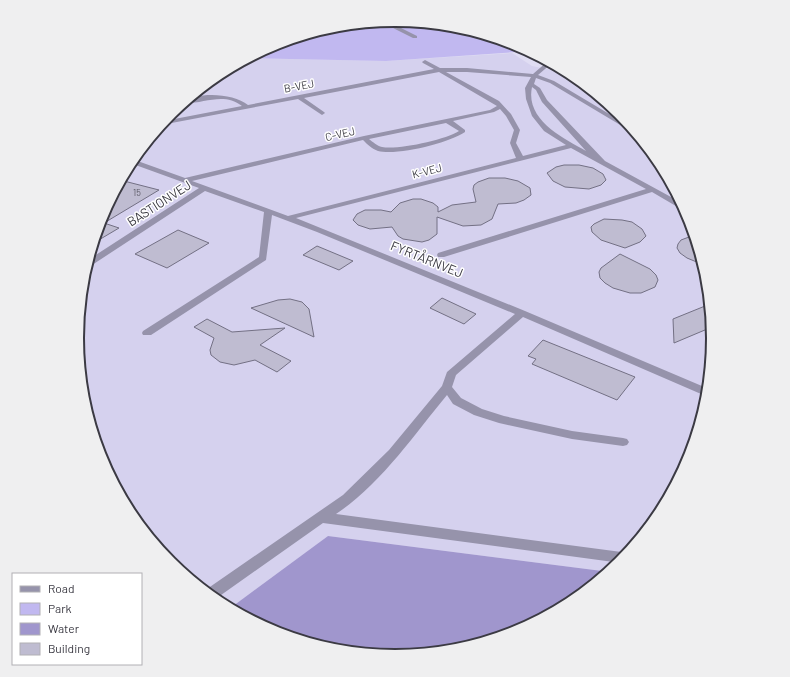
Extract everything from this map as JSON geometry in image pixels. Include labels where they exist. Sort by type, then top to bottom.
[{"type":"street","points":[[395,27],[415,36]]},
{"type":"street","points":[[425,62],[497,102],[509,115],[517,130],[517,134],[512,144],[518,152],[520,159]]},
{"type":"street","points":[[545,66],[534,76],[528,88],[528,102],[533,114],[544,128],[572,146],[675,203]]},
{"type":"street","name":"B-VEJ","points":[[172,121],[440,70],[467,70],[534,76],[552,82],[617,120]]},
{"type":"street","points":[[531,84],[538,88],[544,101],[589,150],[604,163]]},
{"type":"street","points":[[299,97],[322,113]]},
{"type":"street","points":[[195,100],[221,98],[240,101],[247,107]]},
{"type":"street","name":"C-VEJ","points":[[183,180],[364,138],[492,111],[500,107]]},
{"type":"street","points":[[364,138],[378,149],[388,150],[449,138],[463,131],[448,121]]},
{"type":"street","name":"K-VEJ","points":[[288,218],[572,146]]},
{"type":"street","name":"FYRTÅRNVEJ","points":[[137,163],[288,218],[522,312],[702,391]]},
{"type":"street","name":"BASTIONVEJ","points":[[93,260],[204,188]]},
{"type":"street","points":[[441,255],[652,190]]},
{"type":"street","points":[[147,333],[263,258],[268,211]]},
{"type":"street","points":[[214,592],[348,499],[393,453],[447,386],[451,374],[522,312]]},
{"type":"street","points":[[447,386],[457,401],[478,412],[503,420],[572,435],[623,442]]},
{"type":"street","points":[[321,517],[617,557]]},
{"type":"shaded area","points":[[512,53],[532,66],[553,70],[568,79],[600,104],[629,133],[654,165],[683,219],[701,278],[706,318],[706,359],[701,399],[696,419],[683,458],[654,512],[629,544],[602,571],[328,536],[234,605],[205,586],[161,544],[136,512],[107,458],[89,399],[84,359],[84,318],[89,278],[94,258],[107,219],[136,165],[175,118],[205,91],[222,79],[259,58],[386,61]]},
{"type":"green space","points":[[395,27],[456,33],[476,38],[516,52],[386,61],[259,58],[295,44],[334,33]]},
{"type":"water","points":[[328,536],[602,571],[568,598],[533,618],[514,626],[456,644],[415,649],[375,649],[334,644],[276,626],[257,618],[234,605]]},
{"type":"building","points":[[564,165],[579,165],[593,168],[603,174],[606,180],[601,185],[589,189],[565,187],[553,181],[547,173],[556,167]]},
{"type":"building","points":[[489,178],[505,178],[518,181],[530,188],[531,195],[516,203],[498,204],[492,219],[481,225],[463,226],[437,217],[437,234],[429,240],[422,242],[403,239],[398,236],[392,227],[370,229],[358,225],[353,220],[357,214],[365,210],[381,210],[391,212],[400,203],[413,199],[421,199],[433,203],[438,207],[438,212],[452,205],[476,202],[473,189],[474,185]]},
{"type":"building","points":[[126,182],[159,190],[106,222]]},
{"type":"building","points":[[604,219],[632,222],[642,229],[646,236],[640,242],[625,248],[601,240],[592,232],[591,227]]},
{"type":"building","points":[[105,223],[119,228],[100,240]]},
{"type":"building","points":[[178,230],[209,243],[167,268],[135,254]]},
{"type":"building","points":[[690,237],[697,262],[680,253],[677,248],[681,240]]},
{"type":"building","points":[[317,246],[353,261],[339,270],[303,255]]},
{"type":"building","points":[[620,254],[650,269],[656,275],[658,280],[655,287],[641,293],[630,293],[613,288],[605,283],[600,278],[599,272],[601,268]]},
{"type":"building","points":[[442,298],[476,314],[464,324],[430,308]]},
{"type":"building","points":[[290,299],[302,302],[309,309],[314,337],[251,308],[278,300]]},
{"type":"building","points":[[705,306],[706,330],[674,343],[673,319]]},
{"type":"building","points":[[207,319],[232,332],[285,328],[260,345],[291,361],[277,372],[255,360],[234,365],[220,362],[211,355],[210,350],[214,338],[194,327]]},
{"type":"building","points":[[543,340],[635,377],[617,400],[532,364],[536,359],[528,356]]}]
